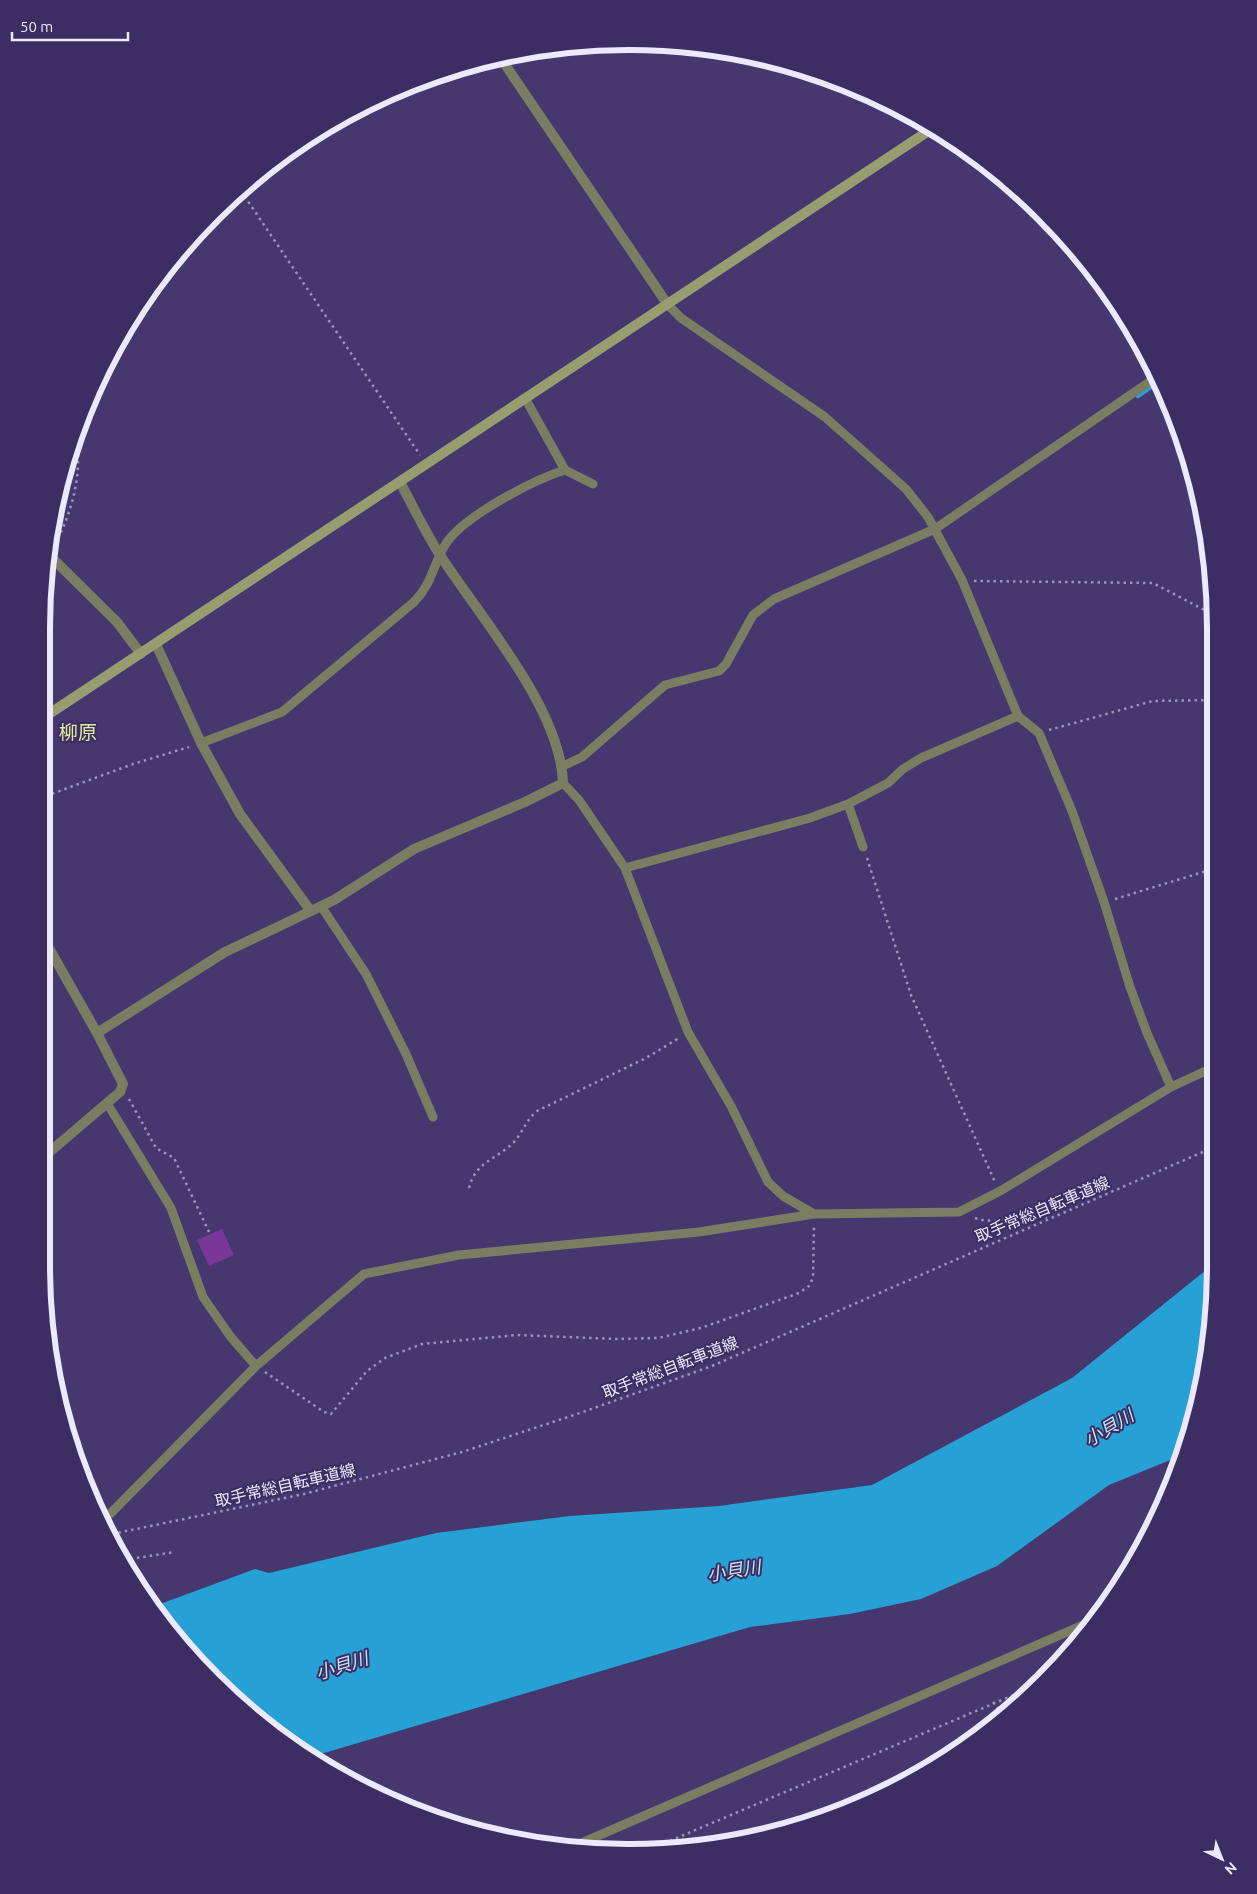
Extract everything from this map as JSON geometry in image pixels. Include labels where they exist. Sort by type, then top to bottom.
[{"type":"street","points":[[505,64],[668,306]]},
{"type":"street","points":[[50,713],[525,398],[668,306],[926,133]]},
{"type":"street","points":[[97,1034],[225,952],[321,906],[356,887],[414,850],[525,802],[563,783],[562,766],[556,739],[536,700],[482,614],[441,556],[400,482]]},
{"type":"street","points":[[54,559],[117,622],[141,654]]},
{"type":"street","points":[[156,644],[201,743],[240,814],[310,910]]},
{"type":"street","points":[[50,950],[97,1034],[122,1084],[120,1092],[50,1152]]},
{"type":"lane","points":[[668,306],[681,318],[825,417],[906,489],[935,529],[962,580],[1018,716],[1039,733],[1072,811],[1104,902],[1130,987],[1147,1033],[1171,1087]]},
{"type":"lane","points":[[562,766],[582,757],[665,684],[719,671],[726,664],[753,615],[774,599],[935,529],[1151,381]]},
{"type":"lane","points":[[525,398],[565,470],[592,484]]},
{"type":"lane","points":[[201,743],[261,722],[282,712],[414,602],[430,581],[449,540],[476,516],[525,487],[565,470]]},
{"type":"lane","points":[[625,868],[810,818],[848,804],[888,783],[903,769],[921,758],[1018,716]]},
{"type":"lane","points":[[563,783],[579,800],[625,868],[688,1032],[731,1106],[768,1182],[783,1196],[814,1214]]},
{"type":"lane","points":[[848,804],[863,847]]},
{"type":"lane","points":[[321,906],[366,974],[406,1054],[433,1118]]},
{"type":"lane","points":[[107,1516],[256,1366],[364,1274],[459,1256],[699,1232],[814,1214],[959,1212],[1002,1190],[1171,1087],[1207,1070]]},
{"type":"lane","points":[[107,1103],[171,1208],[203,1298],[230,1336],[256,1366]]},
{"type":"lane","points":[[583,1842],[1080,1626]]},
{"type":"path","points":[[245,196],[426,464]]},
{"type":"path","points":[[57,542],[71,505],[77,469],[76,459]]},
{"type":"path","points":[[962,580],[1154,583],[1207,611]]},
{"type":"path","points":[[1039,733],[1153,701],[1207,700]]},
{"type":"path","points":[[50,795],[132,764],[201,743]]},
{"type":"path","points":[[863,847],[911,995],[996,1184],[1002,1190]]},
{"type":"path","points":[[1104,902],[1207,871]]},
{"type":"path","points":[[469,1188],[473,1174],[514,1142],[529,1117],[537,1111],[646,1058],[688,1032]]},
{"type":"path","points":[[122,1084],[156,1148],[174,1158],[210,1234]]},
{"type":"path","name":"取手常総自転車道線","points":[[116,1533],[314,1491],[462,1452],[583,1412],[712,1366],[1207,1150]]},
{"type":"path","points":[[959,1212],[992,1222],[1038,1215],[1048,1218]]},
{"type":"path","points":[[256,1366],[324,1412],[331,1414],[368,1371],[385,1358],[422,1344],[517,1335],[617,1339],[658,1338],[702,1328],[799,1293],[808,1286],[814,1278],[814,1214]]},
{"type":"path","points":[[130,1559],[174,1552]]},
{"type":"path","points":[[667,1843],[1019,1692]]},
{"type":"path","points":[[993,1702],[998,1710]]},
{"type":"water","name":"小貝川","points":[[1207,1269],[1206,1303],[1196,1378],[1173,1459],[1109,1485],[997,1566],[921,1599],[850,1614],[750,1627],[319,1754],[276,1724],[219,1675],[160,1604],[255,1569],[269,1573],[436,1533],[570,1516],[719,1506],[872,1485],[1072,1378]]},
{"type":"building","points":[[222,1229],[234,1255],[209,1266],[197,1240]]},
{"type":"waterway","points":[[1138,396],[1153,386]]},
{"type":"district","name":"柳原","points":[[78,732]]}]
